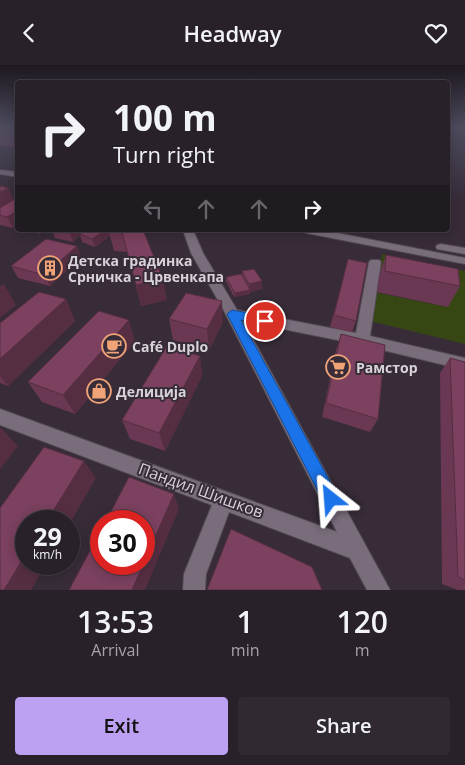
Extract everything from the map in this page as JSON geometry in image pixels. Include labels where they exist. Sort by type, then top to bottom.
[{"type":"street","points":[[0,164],[15,166]]},
{"type":"street","points":[[0,172],[15,174]]},
{"type":"street","points":[[189,232],[198,253],[379,590]]},
{"type":"street","points":[[316,232],[465,261]]},
{"type":"street","points":[[362,232],[465,251]]},
{"type":"street","points":[[362,340],[375,262]]},
{"type":"street","points":[[232,314],[362,340],[465,364]]},
{"type":"street","name":"Пандил Шишков","points":[[0,417],[358,549]]},
{"type":"street","points":[[194,590],[195,574],[224,499]]},
{"type":"green space","points":[[382,254],[465,271],[465,344],[370,321],[374,292],[447,307],[379,276]]},
{"type":"building","points":[[0,186],[8,188],[0,192]]},
{"type":"building","points":[[15,199],[15,212],[7,217],[0,215],[0,208]]},
{"type":"building","points":[[83,232],[103,232],[92,239],[80,234]]},
{"type":"building","points":[[122,232],[144,232],[163,279],[136,285]]},
{"type":"building","points":[[46,239],[77,246],[44,275],[11,266]]},
{"type":"building","points":[[386,255],[458,269],[460,286],[385,271]]},
{"type":"building","points":[[348,259],[367,263],[356,321],[334,315]]},
{"type":"building","points":[[254,269],[262,281],[249,284],[242,271]]},
{"type":"building","points":[[241,274],[250,290],[235,293],[226,277]]},
{"type":"building","points":[[39,292],[66,299],[0,359],[0,323]]},
{"type":"building","points":[[186,293],[222,301],[207,329],[169,319]]},
{"type":"building","points":[[99,311],[129,320],[63,395],[28,382]]},
{"type":"building","points":[[341,334],[385,345],[378,419],[326,403]]},
{"type":"building","points":[[167,346],[200,356],[159,433],[122,420]]},
{"type":"building","points":[[450,358],[465,362],[465,580],[458,577]]},
{"type":"building","points":[[44,447],[84,461],[54,510],[15,510],[15,572],[4,590],[0,590],[0,508]]},
{"type":"building","points":[[129,477],[174,494],[155,538],[155,510],[112,510]]},
{"type":"building","points":[[231,529],[312,567],[322,590],[207,590]]},
{"type":"building","points":[[90,551],[90,575],[138,575],[132,590],[69,590],[77,575],[80,575],[80,569]]},
{"type":"place","name":"Детска градинка Срничка - Црвенкапа","points":[[50,268]]},
{"type":"place","name":"Café Duplo","points":[[114,346]]},
{"type":"place","name":"Рамстор","points":[[338,367]]},
{"type":"place","name":"Делиција","points":[[99,391]]},
{"type":"route","points":[[265,321],[232,314],[331,499]]}]
